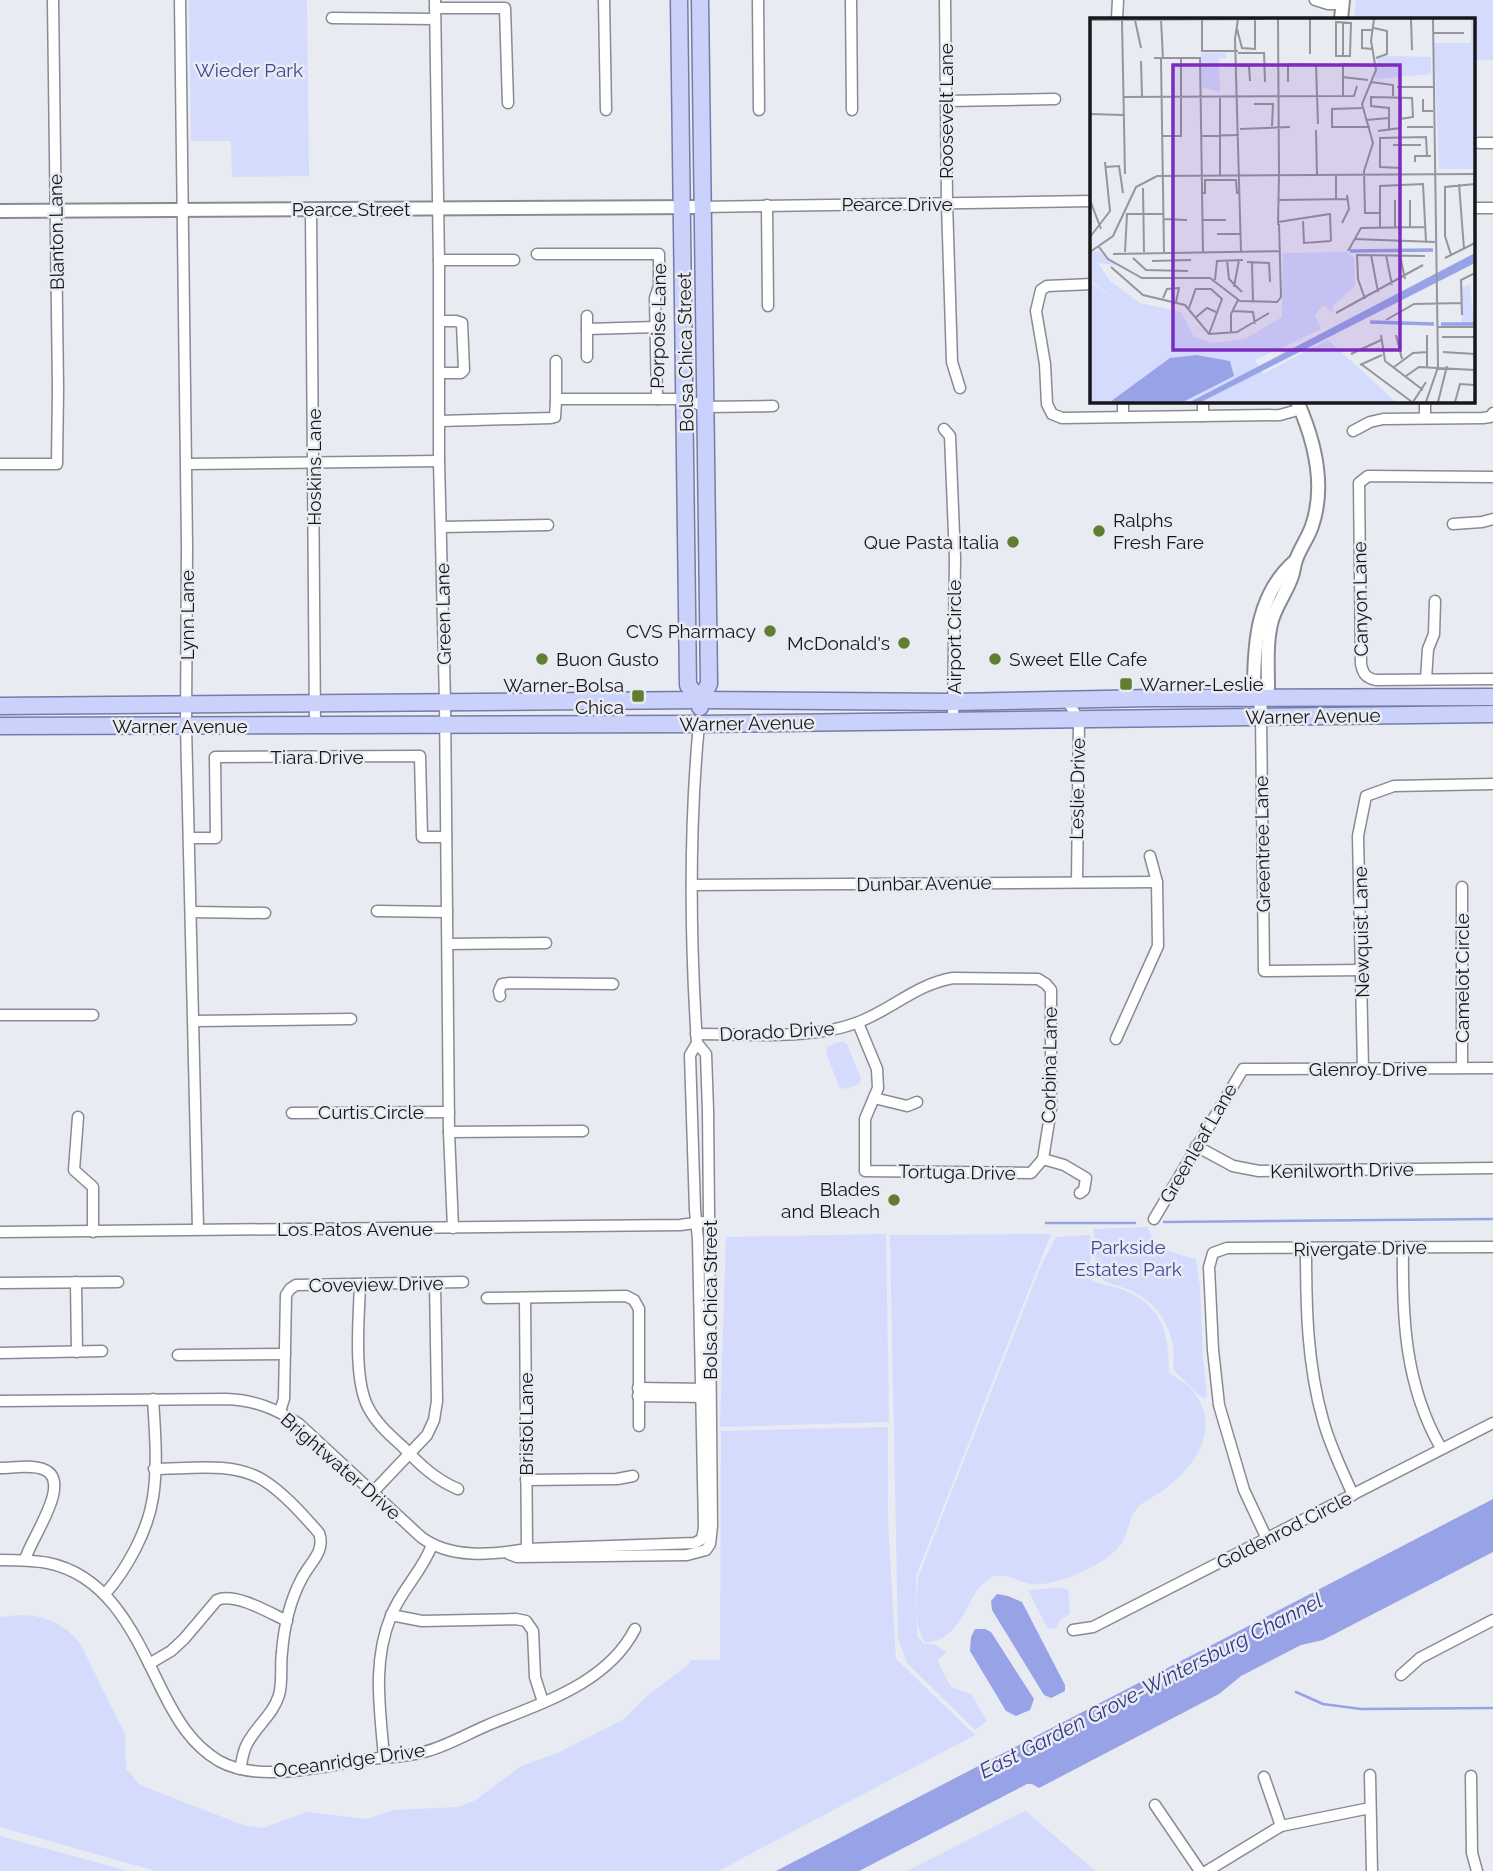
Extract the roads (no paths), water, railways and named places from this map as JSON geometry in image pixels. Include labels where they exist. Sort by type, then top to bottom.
[{"type":"main road","name":"Bolsa Chica Street","points":[[679,0],[688,685],[700,700]]},
{"type":"main road","name":"Bolsa Chica Street","points":[[699,724],[700,700],[709,684],[700,0]]},
{"type":"main road","points":[[687,519],[708,519]]},
{"type":"main road","name":"Warner Avenue","points":[[0,706],[700,700],[954,702],[1493,696]]},
{"type":"main road","name":"Warner Avenue","points":[[0,726],[699,724],[1493,714]]},
{"type":"street","name":"Blanton Lane","points":[[0,464],[57,464],[53,0]]},
{"type":"street","name":"Lynn Lane","points":[[180,0],[187,464],[186,726],[198,1229]]},
{"type":"street","points":[[604,0],[606,110]]},
{"type":"street","points":[[758,0],[759,110]]},
{"type":"street","points":[[851,0],[852,110]]},
{"type":"street","name":"Roosevelt Lane","points":[[945,0],[952,362],[960,388]]},
{"type":"street","points":[[1117,18],[1118,0]]},
{"type":"street","points":[[1315,0],[1328,4],[1343,2]]},
{"type":"street","points":[[332,18],[435,9],[505,8],[508,103]]},
{"type":"street","name":"Green Lane","points":[[435,9],[440,321],[439,461],[445,702],[449,1132],[453,1228]]},
{"type":"street","points":[[947,101],[1055,100]]},
{"type":"street","points":[[1479,143],[1493,143]]},
{"type":"street","name":"Pearce Drive","points":[[702,207],[1090,201]]},
{"type":"street","points":[[767,205],[768,306]]},
{"type":"street","name":"Pearce Street","points":[[0,211],[702,207]]},
{"type":"street","name":"Hoskins Lane","points":[[311,209],[315,725]]},
{"type":"street","name":"Porpoise Lane","points":[[537,254],[658,253],[659,286],[655,298],[657,399]]},
{"type":"street","points":[[439,260],[514,260]]},
{"type":"street","points":[[1090,284],[1055,284],[1041,290],[1036,311],[1045,364],[1047,404],[1052,414],[1062,418],[1280,415],[1299,405],[1313,440],[1318,485],[1317,509],[1295,561],[1293,576],[1271,622],[1268,640],[1268,689],[1260,698],[1261,716]]},
{"type":"street","points":[[587,316],[587,357]]},
{"type":"street","points":[[440,321],[462,323],[464,370],[461,373],[440,373]]},
{"type":"street","points":[[587,328],[656,327]]},
{"type":"street","points":[[440,421],[551,418],[556,414],[556,360]]},
{"type":"street","points":[[556,401],[685,399],[706,407],[773,406]]},
{"type":"street","points":[[1123,402],[1123,417]]},
{"type":"street","points":[[1203,402],[1203,416]]},
{"type":"street","points":[[1425,402],[1425,418]]},
{"type":"street","points":[[1353,431],[1383,419],[1483,418],[1490,417],[1493,413]]},
{"type":"street","name":"Airport Circle","points":[[944,429],[950,436],[953,497],[953,721]]},
{"type":"street","points":[[187,464],[439,461]]},
{"type":"street","name":"Canyon Lane","points":[[1493,477],[1368,477],[1359,483],[1363,673],[1376,680],[1493,678]]},
{"type":"street","points":[[1453,524],[1493,519]]},
{"type":"street","points":[[441,527],[548,524]]},
{"type":"street","points":[[1426,679],[1429,649],[1434,634],[1435,601]]},
{"type":"street","name":"Leslie Drive","points":[[1067,700],[1079,720],[1077,882]]},
{"type":"street","name":"Greentree Lane","points":[[1261,716],[1264,971],[1362,970]]},
{"type":"street","name":"Bolsa Chica Street","points":[[697,1554],[706,1550],[710,1544],[712,1526],[690,1055],[697,1038],[692,885],[694,775],[699,724]]},
{"type":"street","name":"Tiara Drive","points":[[190,838],[216,838],[215,757],[420,757],[422,837],[446,837]]},
{"type":"street","name":"Newquist Lane","points":[[1363,1069],[1358,836],[1366,796],[1394,786],[1493,784]]},
{"type":"street","points":[[1116,1039],[1158,946],[1157,881],[1150,856]]},
{"type":"street","name":"Dunbar Avenue","points":[[692,885],[1157,881]]},
{"type":"street","name":"Camelot Circle","points":[[1462,887],[1462,1068]]},
{"type":"street","points":[[377,911],[447,912]]},
{"type":"street","points":[[192,912],[265,913]]},
{"type":"street","points":[[448,944],[546,943]]},
{"type":"street","name":"Dorado Drive","points":[[697,1038],[832,1030],[858,1023],[924,986],[940,980],[1032,978],[1042,981],[1051,990]]},
{"type":"street","points":[[500,996],[502,984],[510,983],[613,984]]},
{"type":"street","name":"Corbina Lane","points":[[1044,1159],[1051,1109],[1051,990]]},
{"type":"street","points":[[0,1015],[93,1015]]},
{"type":"street","points":[[195,1021],[351,1019]]},
{"type":"street","points":[[858,1023],[877,1069],[878,1088],[874,1098],[908,1106],[917,1102]]},
{"type":"street","name":"Bolsa Chica Street","points":[[686,1544],[702,1539],[704,1532],[710,1220],[706,1055],[697,1038]]},
{"type":"street","name":"Glenroy Drive","points":[[1243,1069],[1493,1068]]},
{"type":"street","name":"Greenleaf Lane","points":[[1154,1219],[1243,1069]]},
{"type":"street","name":"Tortuga Drive","points":[[874,1098],[865,1119],[865,1171],[1031,1172],[1044,1159]]},
{"type":"street","name":"Curtis Circle","points":[[292,1112],[449,1112]]},
{"type":"street","points":[[78,1117],[74,1170],[93,1187],[93,1232]]},
{"type":"street","points":[[449,1132],[583,1131]]},
{"type":"street","name":"Kenilworth Drive","points":[[1196,1146],[1233,1166],[1259,1171],[1493,1168]]},
{"type":"street","points":[[1044,1159],[1065,1165],[1086,1178],[1084,1190],[1080,1193]]},
{"type":"street","name":"Los Patos Avenue","points":[[0,1231],[453,1228],[696,1223],[710,1220]]},
{"type":"street","name":"Rivergate Drive","points":[[1266,1539],[1244,1490],[1217,1395],[1209,1267],[1213,1253],[1227,1248],[1493,1247]]},
{"type":"street","points":[[1306,1248],[1308,1344],[1313,1377],[1323,1421],[1353,1495]]},
{"type":"street","points":[[1403,1248],[1403,1304],[1407,1351],[1419,1401],[1441,1448]]},
{"type":"street","points":[[76,1282],[77,1352]]},
{"type":"street","points":[[0,1283],[118,1282]]},
{"type":"street","name":"Coveview Drive","points":[[285,1354],[286,1296],[296,1285],[463,1282]]},
{"type":"street","points":[[373,1492],[427,1435],[435,1411],[435,1283]]},
{"type":"street","points":[[360,1284],[359,1375],[362,1393],[369,1408],[379,1424],[410,1454],[443,1483],[458,1489]]},
{"type":"street","points":[[487,1298],[626,1296],[634,1300],[639,1310],[639,1426]]},
{"type":"street","name":"Bristol Lane","points":[[525,1298],[527,1549]]},
{"type":"street","points":[[0,1353],[102,1351]]},
{"type":"street","points":[[178,1355],[285,1354],[284,1399],[280,1411]]},
{"type":"street","points":[[638,1392],[706,1393]]},
{"type":"street","points":[[105,1594],[118,1577],[143,1530],[153,1496],[153,1399]]},
{"type":"street","name":"Brightwater Drive","points":[[0,1401],[238,1399],[256,1402],[280,1411],[299,1424],[432,1545],[463,1553],[686,1544]]},
{"type":"street","name":"Goldenrod Circle","points":[[1073,1630],[1093,1627],[1493,1423]]},
{"type":"street","points":[[0,1468],[40,1468],[50,1474],[53,1482],[52,1502],[25,1560]]},
{"type":"street","points":[[154,1469],[222,1469],[251,1474],[274,1489],[319,1533],[322,1544],[301,1579],[287,1621],[279,1697],[247,1744],[240,1769]]},
{"type":"street","points":[[526,1480],[617,1479],[632,1476]]},
{"type":"street","points":[[384,1757],[378,1679],[380,1654],[391,1615],[424,1564],[432,1545]]},
{"type":"street","name":"Brightwater Drive","points":[[505,1553],[517,1557],[697,1554]]},
{"type":"street","name":"Oceanridge Drive","points":[[0,1560],[25,1560],[64,1567],[82,1576],[105,1594],[123,1616],[189,1736],[209,1754],[240,1769],[285,1771],[425,1752],[586,1681],[621,1652],[635,1629]]},
{"type":"street","points":[[149,1664],[171,1651],[217,1600],[224,1597],[239,1600],[287,1621]]},
{"type":"street","points":[[391,1615],[422,1621],[526,1621],[533,1630],[535,1677],[543,1702]]},
{"type":"street","points":[[1401,1675],[1420,1658],[1493,1620]]},
{"type":"street","points":[[1370,1775],[1372,1871]]},
{"type":"street","points":[[1471,1776],[1472,1853],[1477,1871]]},
{"type":"street","points":[[1264,1777],[1281,1826]]},
{"type":"street","points":[[1155,1805],[1200,1871]]},
{"type":"street","points":[[1207,1871],[1281,1826],[1370,1808]]},
{"type":"water","name":"East Garden Grove-Wintersburg Channel","points":[[1493,1499],[1493,1552],[1323,1640],[1301,1645],[1241,1676],[1219,1694],[1039,1788],[1027,1784],[859,1871],[776,1871]]},
{"type":"water","points":[[997,1594],[1022,1602],[1065,1685],[1065,1691],[1051,1698],[1044,1695],[992,1610],[991,1601]]},
{"type":"water","points":[[975,1629],[991,1632],[1034,1699],[1030,1710],[1016,1716],[1006,1711],[970,1651],[971,1637]]},
{"type":"waterway","points":[[1164,1222],[1493,1219]]},
{"type":"waterway","points":[[1046,1223],[1135,1223]]},
{"type":"waterway","points":[[1296,1692],[1323,1704],[1361,1709],[1493,1708]]},
{"type":"place","name":"Ralphs Fresh Fare","points":[[1099,531]]},
{"type":"place","name":"Que Pasta Italia","points":[[1013,542]]},
{"type":"place","name":"CVS Pharmacy","points":[[770,631]]},
{"type":"place","name":"McDonald's","points":[[904,643]]},
{"type":"place","name":"Buon Gusto","points":[[542,659]]},
{"type":"place","name":"Sweet Elle Cafe","points":[[995,659]]},
{"type":"place","name":"Warner-Leslie","points":[[1126,684]]},
{"type":"place","name":"Warner-Bolsa Chica","points":[[638,696]]},
{"type":"place","name":"Blades and Bleach","points":[[894,1200]]},
{"type":"park label","name":"Wieder Park","points":[[249,70]]},
{"type":"park label","name":"Parkside Estates Park","points":[[1128,1258]]}]
